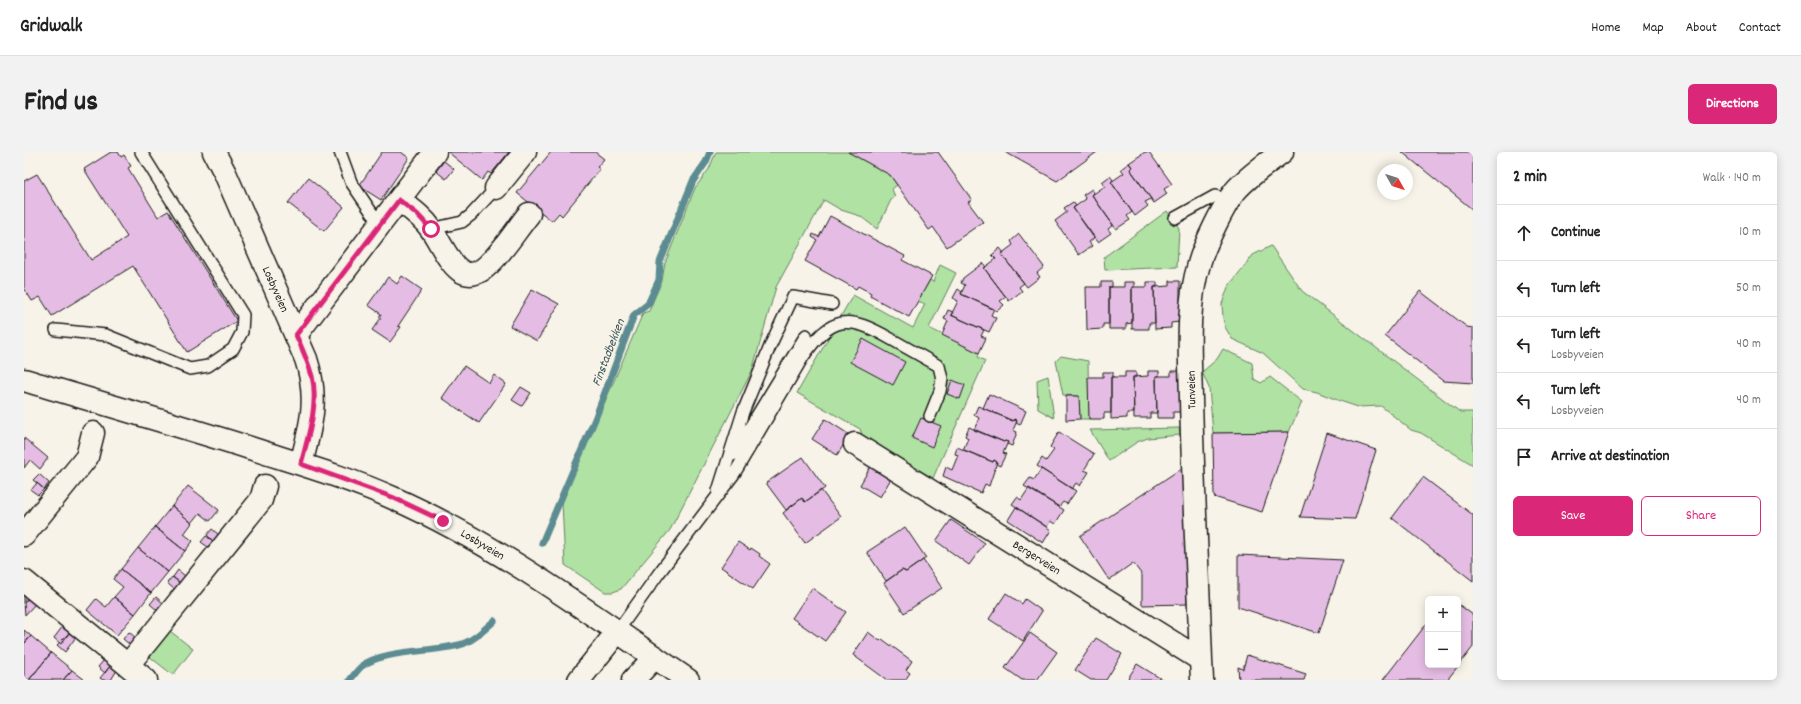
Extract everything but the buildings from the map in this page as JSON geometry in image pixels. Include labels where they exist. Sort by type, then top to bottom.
[{"type":"street","name":"Losbyveien","points":[[214,152],[225,173],[296,335],[312,377],[314,396],[312,417],[301,464],[392,497],[462,532],[564,595],[688,680]]},
{"type":"street","points":[[296,335],[435,152]]},
{"type":"street","points":[[496,188],[525,152]]},
{"type":"street","name":"Tunveien","points":[[1201,670],[1192,422],[1190,347],[1191,296],[1199,263],[1216,224],[1230,200],[1237,189],[1258,170],[1282,152]]},
{"type":"street","points":[[399,200],[417,214],[431,229],[456,268],[463,273],[480,271],[489,264],[529,214]]},
{"type":"street","points":[[24,380],[301,464]]},
{"type":"street","points":[[24,535],[87,457],[93,433]]},
{"type":"street","name":"Bergerveien","points":[[855,444],[1201,670]]},
{"type":"street","points":[[128,665],[261,500],[265,486]]},
{"type":"street","points":[[24,581],[146,680]]},
{"type":"street","points":[[579,680],[617,632]]},
{"type":"street","points":[[633,680],[655,657]]},
{"type":"lane","points":[[56,330],[106,335],[190,369],[208,366],[233,349],[242,332],[243,315],[141,152]]},
{"type":"lane","points":[[340,152],[351,182],[372,213],[382,223]]},
{"type":"lane","points":[[431,229],[462,222],[471,215],[496,188]]},
{"type":"lane","points":[[1175,218],[1215,196],[1230,200]]},
{"type":"lane","points":[[716,499],[726,468],[730,448],[743,412],[771,344],[793,297],[832,304]]},
{"type":"lane","points":[[617,632],[738,468],[812,344],[822,333],[833,326],[844,322],[863,324],[940,366],[942,379],[940,391],[930,416]]},
{"type":"lane","points":[[726,468],[806,335]]},
{"type":"green space","points":[[716,152],[848,152],[890,175],[897,185],[892,189],[895,197],[891,200],[877,229],[860,216],[841,210],[824,200],[776,287],[752,371],[670,530],[621,589],[613,592],[605,592],[565,565],[562,502],[643,313],[649,311],[662,280],[665,263],[695,188],[709,169]]},
{"type":"green space","points":[[1167,211],[1179,228],[1177,267],[1105,270],[1104,257]]},
{"type":"green space","points":[[1271,246],[1302,291],[1460,412],[1473,412],[1473,465],[1421,433],[1411,430],[1381,406],[1358,407],[1317,392],[1303,389],[1263,353],[1232,339],[1225,327],[1223,318],[1222,304],[1228,287],[1253,255]]},
{"type":"green space","points":[[940,265],[956,273],[929,328],[979,353],[978,357],[985,361],[933,478],[863,438],[860,429],[797,393],[853,295],[913,328],[925,304],[918,301],[930,280],[933,282]]},
{"type":"green space","points":[[1223,349],[1252,363],[1254,379],[1261,383],[1270,377],[1302,402],[1289,432],[1213,433],[1209,388],[1202,372],[1217,359]]},
{"type":"green space","points":[[1061,356],[1088,361],[1089,419],[1080,419],[1079,396],[1063,395],[1056,361]]},
{"type":"green space","points":[[1048,376],[1054,418],[1038,409],[1037,380]]},
{"type":"green space","points":[[1179,428],[1180,435],[1148,438],[1137,442],[1109,461],[1090,430]]},
{"type":"green space","points":[[170,631],[193,649],[173,675],[150,657]]},
{"type":"waterway","name":"Finstadbekken","points":[[542,543],[595,419],[634,315],[648,304],[659,280],[660,262],[693,181],[706,162],[710,152]]},
{"type":"waterway","points":[[350,680],[360,667],[371,661],[395,654],[459,645],[478,635],[494,621]]},
{"type":"route","points":[[431,229],[417,214],[399,200],[296,335],[312,377],[314,396],[312,417],[301,464],[392,497],[443,521]]}]
